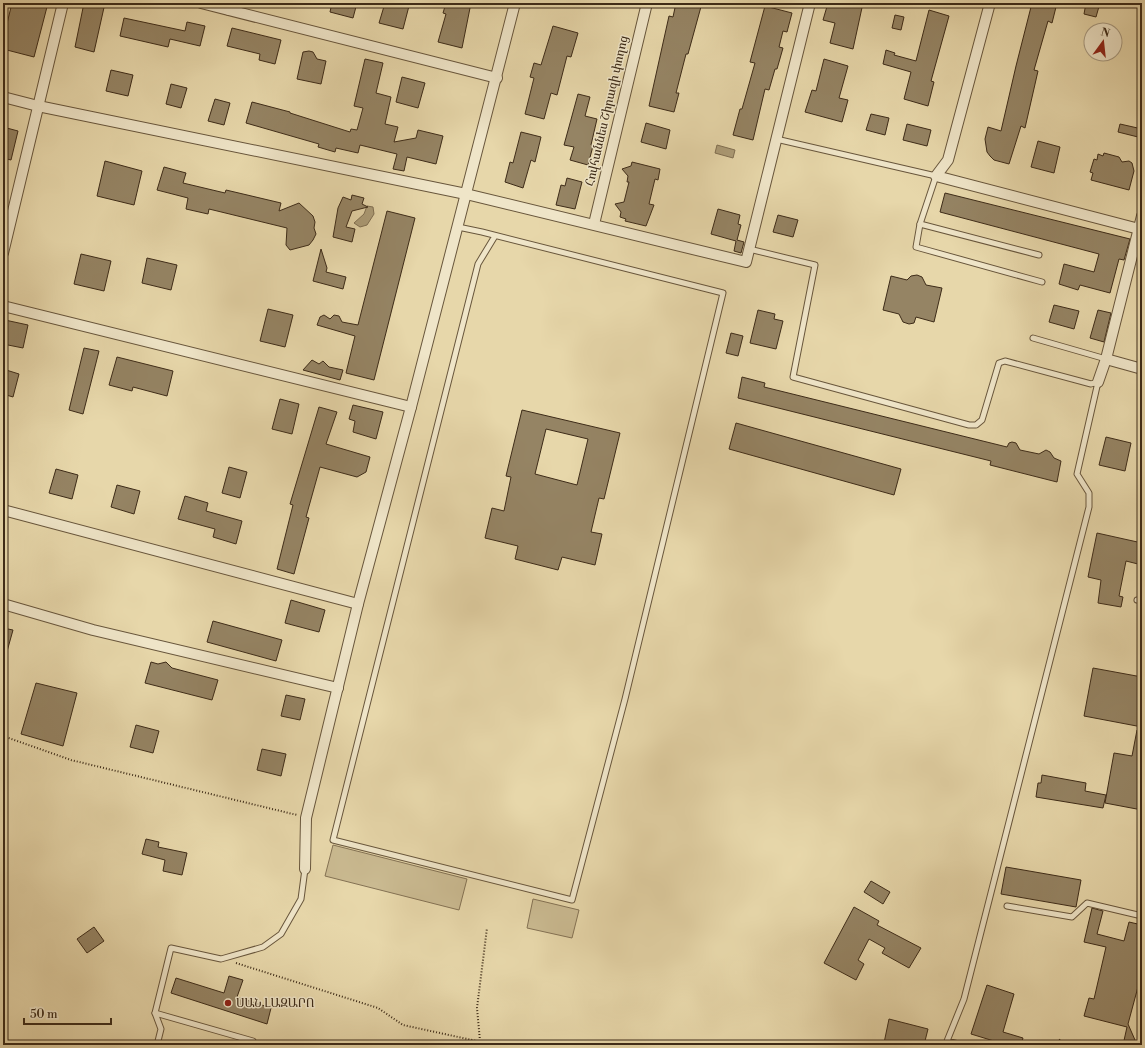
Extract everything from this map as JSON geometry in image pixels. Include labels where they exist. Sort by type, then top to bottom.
[{"type":"street","points":[[3,253],[63,3]]},
{"type":"street","points":[[201,3],[496,78]]},
{"type":"street","points":[[229,10],[240,3]]},
{"type":"street","points":[[305,869],[306,818],[358,604],[411,407],[515,3]]},
{"type":"street","name":"Հովհաննես Շիրազի փողոց","points":[[594,224],[646,3]]},
{"type":"street","points":[[3,97],[38,106],[466,194],[746,262],[810,3]]},
{"type":"street","points":[[990,3],[948,160],[936,176],[1139,229]]},
{"type":"street","points":[[1098,382],[1106,358],[1142,216]]},
{"type":"street","points":[[3,306],[411,407]]},
{"type":"street","points":[[1106,358],[1142,368]]},
{"type":"street","points":[[3,510],[358,604]]},
{"type":"street","points":[[3,604],[93,630],[338,688]]},
{"type":"lane","points":[[776,139],[936,176],[920,224],[916,247],[920,250],[1042,282]]},
{"type":"lane","points":[[920,224],[1039,255]]},
{"type":"lane","points":[[458,227],[495,236],[723,293],[625,699],[572,900],[333,840],[478,264],[495,236]]},
{"type":"lane","points":[[749,249],[815,265],[793,377],[969,425],[976,425],[982,420],[999,363],[1005,361],[1091,384],[1098,382],[1077,474],[1089,493],[1089,507],[964,999],[947,1041],[962,1045]]},
{"type":"lane","points":[[1033,338],[1106,358]]},
{"type":"lane","points":[[157,1045],[161,1029],[155,1013],[171,948],[221,959],[264,947],[280,934],[301,899],[305,869]]},
{"type":"lane","points":[[1007,906],[1072,917],[1087,902],[1142,916]]},
{"type":"lane","points":[[155,1013],[253,1041]]},
{"type":"path","points":[[3,736],[70,760],[306,818]]},
{"type":"path","points":[[480,1041],[477,1008],[487,928]]},
{"type":"path","points":[[221,959],[378,1008],[403,1025],[495,1045]]},
{"type":"path","points":[[1056,1045],[1061,1038]]},
{"type":"shaded area","points":[[717,145],[735,150],[733,158],[715,153]]},
{"type":"shaded area","points":[[367,206],[373,207],[374,214],[367,225],[360,227],[354,223],[364,214]]},
{"type":"shaded area","points":[[333,845],[467,879],[459,910],[325,876]]},
{"type":"shaded area","points":[[533,899],[579,910],[572,938],[527,928]]},
{"type":"building","points":[[12,3],[48,3],[34,57],[3,49],[3,40]]},
{"type":"building","points":[[84,3],[105,3],[94,52],[75,47]]},
{"type":"building","points":[[332,3],[357,3],[353,18],[330,12]]},
{"type":"building","points":[[385,3],[397,3],[409,6],[403,29],[379,23]]},
{"type":"building","points":[[446,3],[471,3],[462,48],[438,42],[446,14],[443,13]]},
{"type":"building","points":[[676,3],[702,3],[688,54],[686,54],[676,93],[679,93],[674,112],[649,106],[669,16],[673,17]]},
{"type":"building","points":[[828,3],[863,3],[853,49],[830,43],[835,23],[823,20]]},
{"type":"building","points":[[1032,3],[1057,3],[1052,23],[1048,21],[1034,70],[1038,71],[1025,128],[1021,126],[1009,164],[994,160],[990,156],[987,152],[985,139],[988,127],[1001,131]]},
{"type":"building","points":[[1086,3],[1100,3],[1096,17],[1084,14]]},
{"type":"building","points":[[765,6],[792,13],[787,32],[783,31],[779,47],[783,48],[777,69],[775,69],[769,90],[765,89],[753,140],[733,135],[755,63],[750,62]]},
{"type":"building","points":[[929,10],[949,16],[931,81],[934,82],[928,106],[904,99],[911,72],[883,64],[886,50],[895,53],[894,55],[916,61]]},
{"type":"building","points":[[895,15],[904,17],[901,30],[892,28]]},
{"type":"building","points":[[124,18],[185,31],[187,22],[205,26],[200,46],[170,39],[168,47],[120,36]]},
{"type":"building","points":[[553,26],[578,33],[571,57],[567,56],[557,95],[551,93],[544,119],[525,114],[534,78],[530,77],[534,63],[541,65]]},
{"type":"building","points":[[232,28],[281,40],[275,64],[259,60],[260,54],[227,46]]},
{"type":"building","points":[[303,52],[313,52],[317,59],[326,61],[321,84],[297,79]]},
{"type":"building","points":[[365,59],[383,63],[376,93],[391,97],[385,124],[398,127],[394,142],[416,138],[418,130],[443,136],[436,164],[407,157],[404,171],[393,169],[397,154],[360,145],[358,153],[336,148],[335,152],[318,147],[319,144],[246,123],[252,102],[290,112],[350,132],[351,129],[357,130],[363,108],[354,106]]},
{"type":"building","points":[[824,59],[848,66],[839,98],[848,100],[842,122],[805,112],[812,90],[816,91]]},
{"type":"building","points":[[111,70],[133,75],[128,96],[106,91]]},
{"type":"building","points":[[402,77],[425,83],[418,108],[396,102]]},
{"type":"building","points":[[171,84],[187,88],[181,108],[166,104]]},
{"type":"building","points":[[578,94],[590,97],[585,116],[597,119],[591,145],[593,146],[588,165],[570,160],[574,147],[564,145]]},
{"type":"building","points":[[215,99],[230,103],[224,125],[208,121]]},
{"type":"building","points":[[871,114],[889,118],[885,135],[866,130]]},
{"type":"building","points":[[646,123],[670,130],[666,149],[641,142]]},
{"type":"building","points":[[907,124],[931,130],[927,146],[903,140]]},
{"type":"building","points":[[1120,124],[1142,129],[1142,138],[1118,132]]},
{"type":"building","points":[[3,127],[18,131],[11,160],[3,158]]},
{"type":"building","points":[[521,132],[541,137],[535,162],[531,160],[523,188],[505,182],[510,162],[513,163]]},
{"type":"building","points":[[1038,141],[1060,147],[1054,173],[1031,167]]},
{"type":"building","points":[[1104,153],[1119,157],[1122,162],[1129,161],[1132,163],[1134,171],[1129,190],[1091,180],[1093,173],[1090,172],[1094,159],[1097,160],[1098,154],[1103,156]]},
{"type":"building","points":[[105,161],[142,171],[134,205],[97,196]]},
{"type":"building","points":[[632,162],[660,169],[658,180],[655,179],[649,204],[654,205],[646,226],[625,221],[626,219],[620,217],[621,212],[615,204],[624,202],[629,182],[627,182],[628,176],[622,169],[631,166]]},
{"type":"building","points":[[164,167],[186,173],[183,183],[225,193],[226,190],[281,203],[279,211],[299,203],[313,216],[316,234],[309,245],[290,250],[286,245],[287,228],[209,209],[208,214],[186,209],[188,198],[157,190]]},
{"type":"building","points":[[567,178],[582,182],[575,209],[556,205],[561,185],[565,186]]},
{"type":"building","points":[[945,193],[1130,239],[1124,260],[1119,259],[1110,293],[1080,285],[1078,290],[1059,284],[1064,264],[1094,272],[1099,254],[940,212]]},
{"type":"building","points":[[352,195],[364,198],[362,204],[368,207],[352,211],[346,227],[355,229],[352,242],[333,237],[338,208],[343,197],[351,200]]},
{"type":"building","points":[[718,209],[740,215],[738,224],[741,225],[737,240],[744,242],[741,253],[734,251],[736,241],[711,234]]},
{"type":"building","points":[[387,211],[415,218],[374,380],[346,373],[355,336],[317,325],[320,317],[324,315],[330,319],[334,315],[339,316],[342,322],[358,325]]},
{"type":"building","points":[[778,215],[798,220],[793,237],[773,232]]},
{"type":"building","points":[[321,249],[327,268],[326,272],[346,277],[343,289],[313,281]]},
{"type":"building","points":[[81,254],[111,261],[104,291],[74,284]]},
{"type":"building","points":[[147,258],[177,265],[171,290],[142,283]]},
{"type":"building","points":[[917,275],[922,277],[926,285],[942,288],[934,322],[916,317],[914,323],[909,324],[903,322],[899,314],[883,310],[891,276],[907,280],[911,276]]},
{"type":"building","points":[[1054,305],[1079,311],[1074,329],[1049,322]]},
{"type":"building","points":[[268,309],[293,315],[285,347],[260,341]]},
{"type":"building","points":[[758,310],[775,314],[774,319],[783,321],[776,349],[750,343]]},
{"type":"building","points":[[1098,310],[1111,313],[1104,342],[1090,338]]},
{"type":"building","points":[[5,320],[28,325],[23,348],[3,344]]},
{"type":"building","points":[[731,333],[743,336],[738,356],[726,353]]},
{"type":"building","points":[[84,348],[99,351],[83,414],[69,410]]},
{"type":"building","points":[[117,357],[173,371],[167,396],[133,387],[132,391],[109,385]]},
{"type":"building","points":[[312,360],[319,364],[323,361],[329,367],[343,370],[340,380],[303,370]]},
{"type":"building","points":[[3,369],[19,374],[13,397],[3,394]]},
{"type":"building","points":[[742,377],[765,383],[764,387],[1007,447],[1009,443],[1012,442],[1016,443],[1020,450],[1039,454],[1046,450],[1050,452],[1054,458],[1061,461],[1057,482],[990,465],[991,461],[738,398]]},
{"type":"building","points":[[280,399],[299,404],[292,434],[272,429]]},
{"type":"building","points":[[353,405],[383,412],[376,439],[353,432],[355,421],[349,419]]},
{"type":"building","points":[[319,407],[337,412],[326,444],[370,457],[366,472],[357,477],[320,467],[306,517],[309,518],[294,574],[277,569],[293,505],[290,504]]},
{"type":"building","points":[[522,410],[620,433],[604,499],[599,498],[591,532],[602,534],[595,565],[562,557],[558,570],[515,559],[518,546],[485,538],[492,508],[504,511],[511,477],[506,476]],"holes":[[[546,429],[588,439],[577,485],[535,474]]]},
{"type":"building","points":[[736,423],[901,469],[894,495],[729,449]]},
{"type":"building","points":[[1106,437],[1131,443],[1125,471],[1099,465]]},
{"type":"building","points":[[229,467],[247,472],[240,498],[222,493]]},
{"type":"building","points":[[56,469],[78,475],[72,499],[49,493]]},
{"type":"building","points":[[117,485],[140,491],[134,514],[111,507]]},
{"type":"building","points":[[185,496],[208,503],[206,511],[242,521],[236,544],[213,537],[215,529],[178,519]]},
{"type":"building","points":[[1097,533],[1142,543],[1142,565],[1126,561],[1119,596],[1123,597],[1121,607],[1098,603],[1101,580],[1088,577]]},
{"type":"building","points":[[291,600],[325,610],[319,632],[285,623]]},
{"type":"building","points":[[213,621],[282,640],[276,661],[207,642]]},
{"type":"building","points":[[3,628],[13,630],[6,655],[3,655]]},
{"type":"building","points":[[151,662],[158,664],[166,662],[172,668],[218,680],[212,700],[145,683]]},
{"type":"building","points":[[1093,668],[1142,677],[1142,727],[1084,716]]},
{"type":"building","points":[[36,683],[77,693],[63,746],[21,734]]},
{"type":"building","points":[[286,695],[305,699],[300,720],[281,716]]},
{"type":"building","points":[[136,725],[159,731],[153,753],[130,747]]},
{"type":"building","points":[[1137,730],[1142,730],[1142,810],[1105,803],[1114,753],[1132,756]]},
{"type":"building","points":[[262,749],[286,754],[281,776],[257,770]]},
{"type":"building","points":[[1042,775],[1086,783],[1085,791],[1106,795],[1103,808],[1036,797],[1038,783],[1041,783]]},
{"type":"building","points":[[146,839],[159,842],[158,847],[187,853],[182,875],[163,871],[165,860],[142,854]]},
{"type":"building","points":[[1006,867],[1081,880],[1076,907],[1001,894]]},
{"type":"building","points":[[871,881],[890,892],[883,904],[864,892]]},
{"type":"building","points":[[854,907],[879,921],[877,925],[921,948],[909,968],[882,953],[885,948],[869,939],[858,960],[864,964],[856,980],[824,963]]},
{"type":"building","points":[[1092,908],[1103,911],[1097,934],[1124,941],[1129,922],[1142,925],[1142,972],[1128,1024],[1135,1040],[1134,1045],[1123,1045],[1127,1027],[1084,1016],[1089,998],[1094,999],[1106,947],[1084,942]]},
{"type":"building","points":[[94,927],[104,941],[87,953],[77,939]]},
{"type":"building","name":"ՍԱՆ ԼԱԶԱՐՈ","points":[[229,976],[243,980],[237,997],[271,1008],[267,1024],[171,993],[176,978],[224,993]]},
{"type":"building","points":[[987,985],[1014,994],[1003,1032],[1023,1038],[1021,1045],[1007,1045],[971,1034]]},
{"type":"building","points":[[889,1019],[928,1029],[924,1045],[890,1045],[884,1043]]},
{"type":"place","name":"ՍԱՆ ԼԱԶԱՐՈ","points":[[228,1003]]}]
